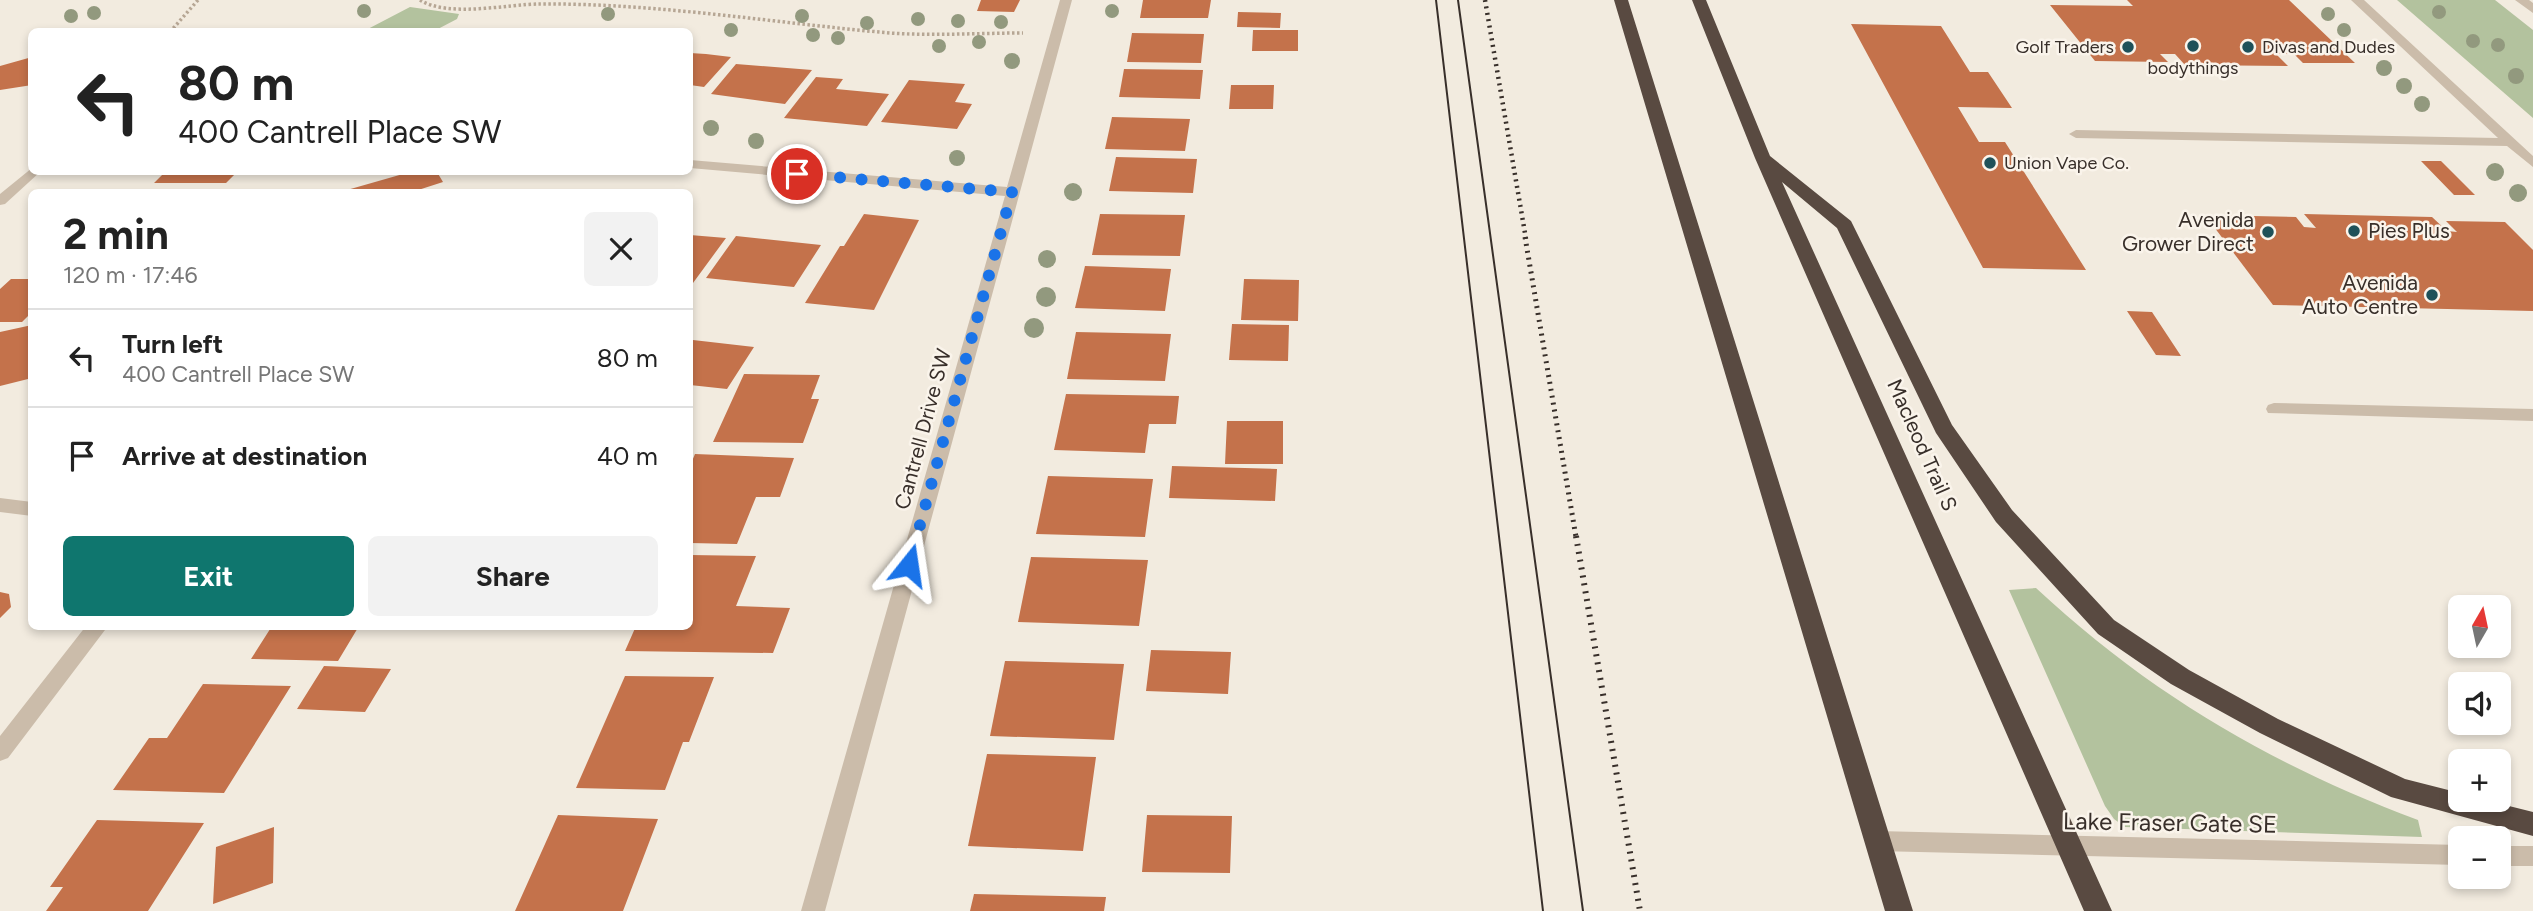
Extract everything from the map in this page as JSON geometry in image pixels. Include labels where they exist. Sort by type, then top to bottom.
[{"type":"highway","points":[[1621,0],[1899,911]]},
{"type":"highway","name":"Macleod Trail S","points":[[1699,0],[1763,158],[2098,911]]},
{"type":"highway","points":[[1763,158],[1845,225],[1943,428],[2004,516],[2106,627],[2179,677],[2258,720],[2400,789],[2533,824]]},
{"type":"street","name":"Cantrell Drive SW","points":[[813,911],[1066,0]]},
{"type":"street","points":[[2357,0],[2533,163]]},
{"type":"street","points":[[2521,0],[2533,9]]},
{"type":"street","points":[[2076,134],[2510,142]]},
{"type":"street","points":[[693,164],[1012,192]]},
{"type":"street","points":[[0,201],[30,175]]},
{"type":"street","points":[[2274,410],[2533,415]]},
{"type":"street","points":[[0,505],[28,508]]},
{"type":"street","points":[[0,752],[95,630]]},
{"type":"street","name":"Lake Fraser Gate SE","points":[[1878,841],[2448,855]]},
{"type":"street","points":[[2511,856],[2533,856]]},
{"type":"path","points":[[174,28],[198,0]]},
{"type":"path","points":[[420,0],[428,5],[470,9],[540,4],[621,8],[894,33],[1055,35]]},
{"type":"green space","points":[[2397,0],[2495,0],[2533,30],[2533,118]]},
{"type":"green space","points":[[410,7],[459,14],[457,19],[440,28],[370,28]]},
{"type":"green space","points":[[2036,588],[2124,662],[2215,724],[2313,776],[2418,820],[2422,837],[2125,827],[2114,819],[2105,806],[2009,590]]},
{"type":"building","points":[[981,0],[1020,0],[1014,12],[977,11]]},
{"type":"building","points":[[1143,0],[1211,0],[1208,18],[1140,18]]},
{"type":"building","points":[[2127,0],[2289,0],[2355,63],[2303,63],[2294,54],[2276,54],[2288,66],[2185,65],[2175,54],[2160,54],[2168,62],[2095,61],[2050,5],[2133,6]]},
{"type":"building","points":[[1238,12],[1281,13],[1280,28],[1237,27]]},
{"type":"building","points":[[1851,24],[1941,26],[1970,72],[1988,72],[2012,108],[1958,107],[1979,142],[2005,142],[2086,270],[1983,268]]},
{"type":"building","points":[[1253,30],[1298,30],[1298,51],[1252,51]]},
{"type":"building","points":[[1132,33],[1204,34],[1201,63],[1127,62]]},
{"type":"building","points":[[693,53],[731,57],[704,87],[693,85]]},
{"type":"building","points":[[28,58],[28,86],[0,90],[0,66]]},
{"type":"building","points":[[736,64],[812,70],[785,104],[711,94]]},
{"type":"building","points":[[1124,69],[1203,70],[1200,99],[1119,97]]},
{"type":"building","points":[[816,77],[843,79],[836,89],[889,94],[867,126],[784,118]]},
{"type":"building","points":[[909,80],[965,84],[955,102],[972,104],[957,129],[881,122]]},
{"type":"building","points":[[1231,85],[1274,85],[1273,109],[1229,109]]},
{"type":"building","points":[[1112,117],[1190,119],[1185,151],[1105,149]]},
{"type":"building","points":[[1116,157],[1197,159],[1193,193],[1109,191]]},
{"type":"building","points":[[2421,161],[2441,161],[2475,195],[2454,195]]},
{"type":"building","points":[[162,175],[234,175],[226,183],[154,183]]},
{"type":"building","points":[[400,175],[439,175],[443,182],[421,189],[350,189]]},
{"type":"building","points":[[864,214],[919,220],[874,310],[805,303],[840,246],[844,246]]},
{"type":"building","points":[[1100,214],[1185,215],[1180,256],[1092,255]]},
{"type":"building","points":[[2304,214],[2432,217],[2447,231],[2457,232],[2446,221],[2505,222],[2533,250],[2533,311],[2273,305],[2205,215],[2296,217],[2304,227],[2316,228]]},
{"type":"building","points":[[693,235],[726,238],[693,283]]},
{"type":"building","points":[[736,236],[821,245],[794,287],[706,278]]},
{"type":"building","points":[[1085,266],[1171,269],[1165,311],[1075,308]]},
{"type":"building","points":[[11,279],[28,279],[28,316],[22,322],[0,322],[0,289]]},
{"type":"building","points":[[1244,279],[1299,280],[1298,321],[1241,320]]},
{"type":"building","points":[[2127,311],[2152,312],[2181,356],[2156,355]]},
{"type":"building","points":[[1232,324],[1289,325],[1288,361],[1229,360]]},
{"type":"building","points":[[28,326],[28,379],[0,386],[0,332]]},
{"type":"building","points":[[1076,332],[1171,334],[1165,381],[1067,379]]},
{"type":"building","points":[[693,340],[754,347],[727,389],[693,385]]},
{"type":"building","points":[[744,374],[820,375],[811,399],[819,399],[803,443],[713,442]]},
{"type":"building","points":[[1066,394],[1179,396],[1176,424],[1149,424],[1145,453],[1054,450]]},
{"type":"building","points":[[1227,421],[1283,421],[1283,464],[1225,464]]},
{"type":"building","points":[[695,454],[794,458],[780,497],[756,497],[737,544],[693,543]]},
{"type":"building","points":[[1172,466],[1277,469],[1275,501],[1169,498]]},
{"type":"building","points":[[1048,476],[1153,479],[1145,537],[1036,534]]},
{"type":"building","points":[[693,555],[756,556],[736,606],[790,608],[773,653],[625,651],[634,630],[693,630]]},
{"type":"building","points":[[1031,557],[1148,560],[1139,626],[1018,622]]},
{"type":"building","points":[[0,592],[9,594],[11,607],[0,618]]},
{"type":"building","points":[[269,630],[357,630],[338,661],[251,659]]},
{"type":"building","points":[[1151,650],[1231,652],[1228,694],[1146,691]]},
{"type":"building","points":[[1005,661],[1124,664],[1114,740],[990,736]]},
{"type":"building","points":[[324,666],[391,669],[365,712],[297,709]]},
{"type":"building","points":[[625,676],[714,677],[689,742],[683,742],[665,790],[576,788]]},
{"type":"building","points":[[203,684],[291,686],[224,793],[113,790],[149,738],[167,738]]},
{"type":"building","points":[[987,754],[1096,757],[1083,851],[968,846]]},
{"type":"building","points":[[558,815],[658,819],[623,911],[515,911]]},
{"type":"building","points":[[1147,815],[1232,816],[1230,873],[1142,872]]},
{"type":"building","points":[[97,820],[204,823],[148,911],[46,911],[63,887],[50,887]]},
{"type":"building","points":[[274,827],[273,883],[213,904],[216,847]]},
{"type":"building","points":[[974,894],[1106,897],[1104,911],[970,911]]},
{"type":"tram line","points":[[1436,0],[1543,911]]},
{"type":"tram line","points":[[1458,0],[1583,911]]},
{"type":"railway","points":[[1485,0],[1526,239]]},
{"type":"railway","points":[[1525,237],[1576,537]]},
{"type":"railway","points":[[1576,536],[1640,911]]},
{"type":"place","name":"bodythings","points":[[2193,46]]},
{"type":"place","name":"Golf Traders","points":[[2128,47]]},
{"type":"place","name":"Divas and Dudes","points":[[2248,47]]},
{"type":"place","name":"Union Vape Co.","points":[[1990,163]]},
{"type":"place","name":"Pies Plus","points":[[2354,231]]},
{"type":"place","name":"Avenida Grower Direct","points":[[2268,232]]},
{"type":"place","name":"Avenida Auto Centre","points":[[2432,295]]},
{"type":"route","points":[[797,174],[1012,192],[909,565]]}]
